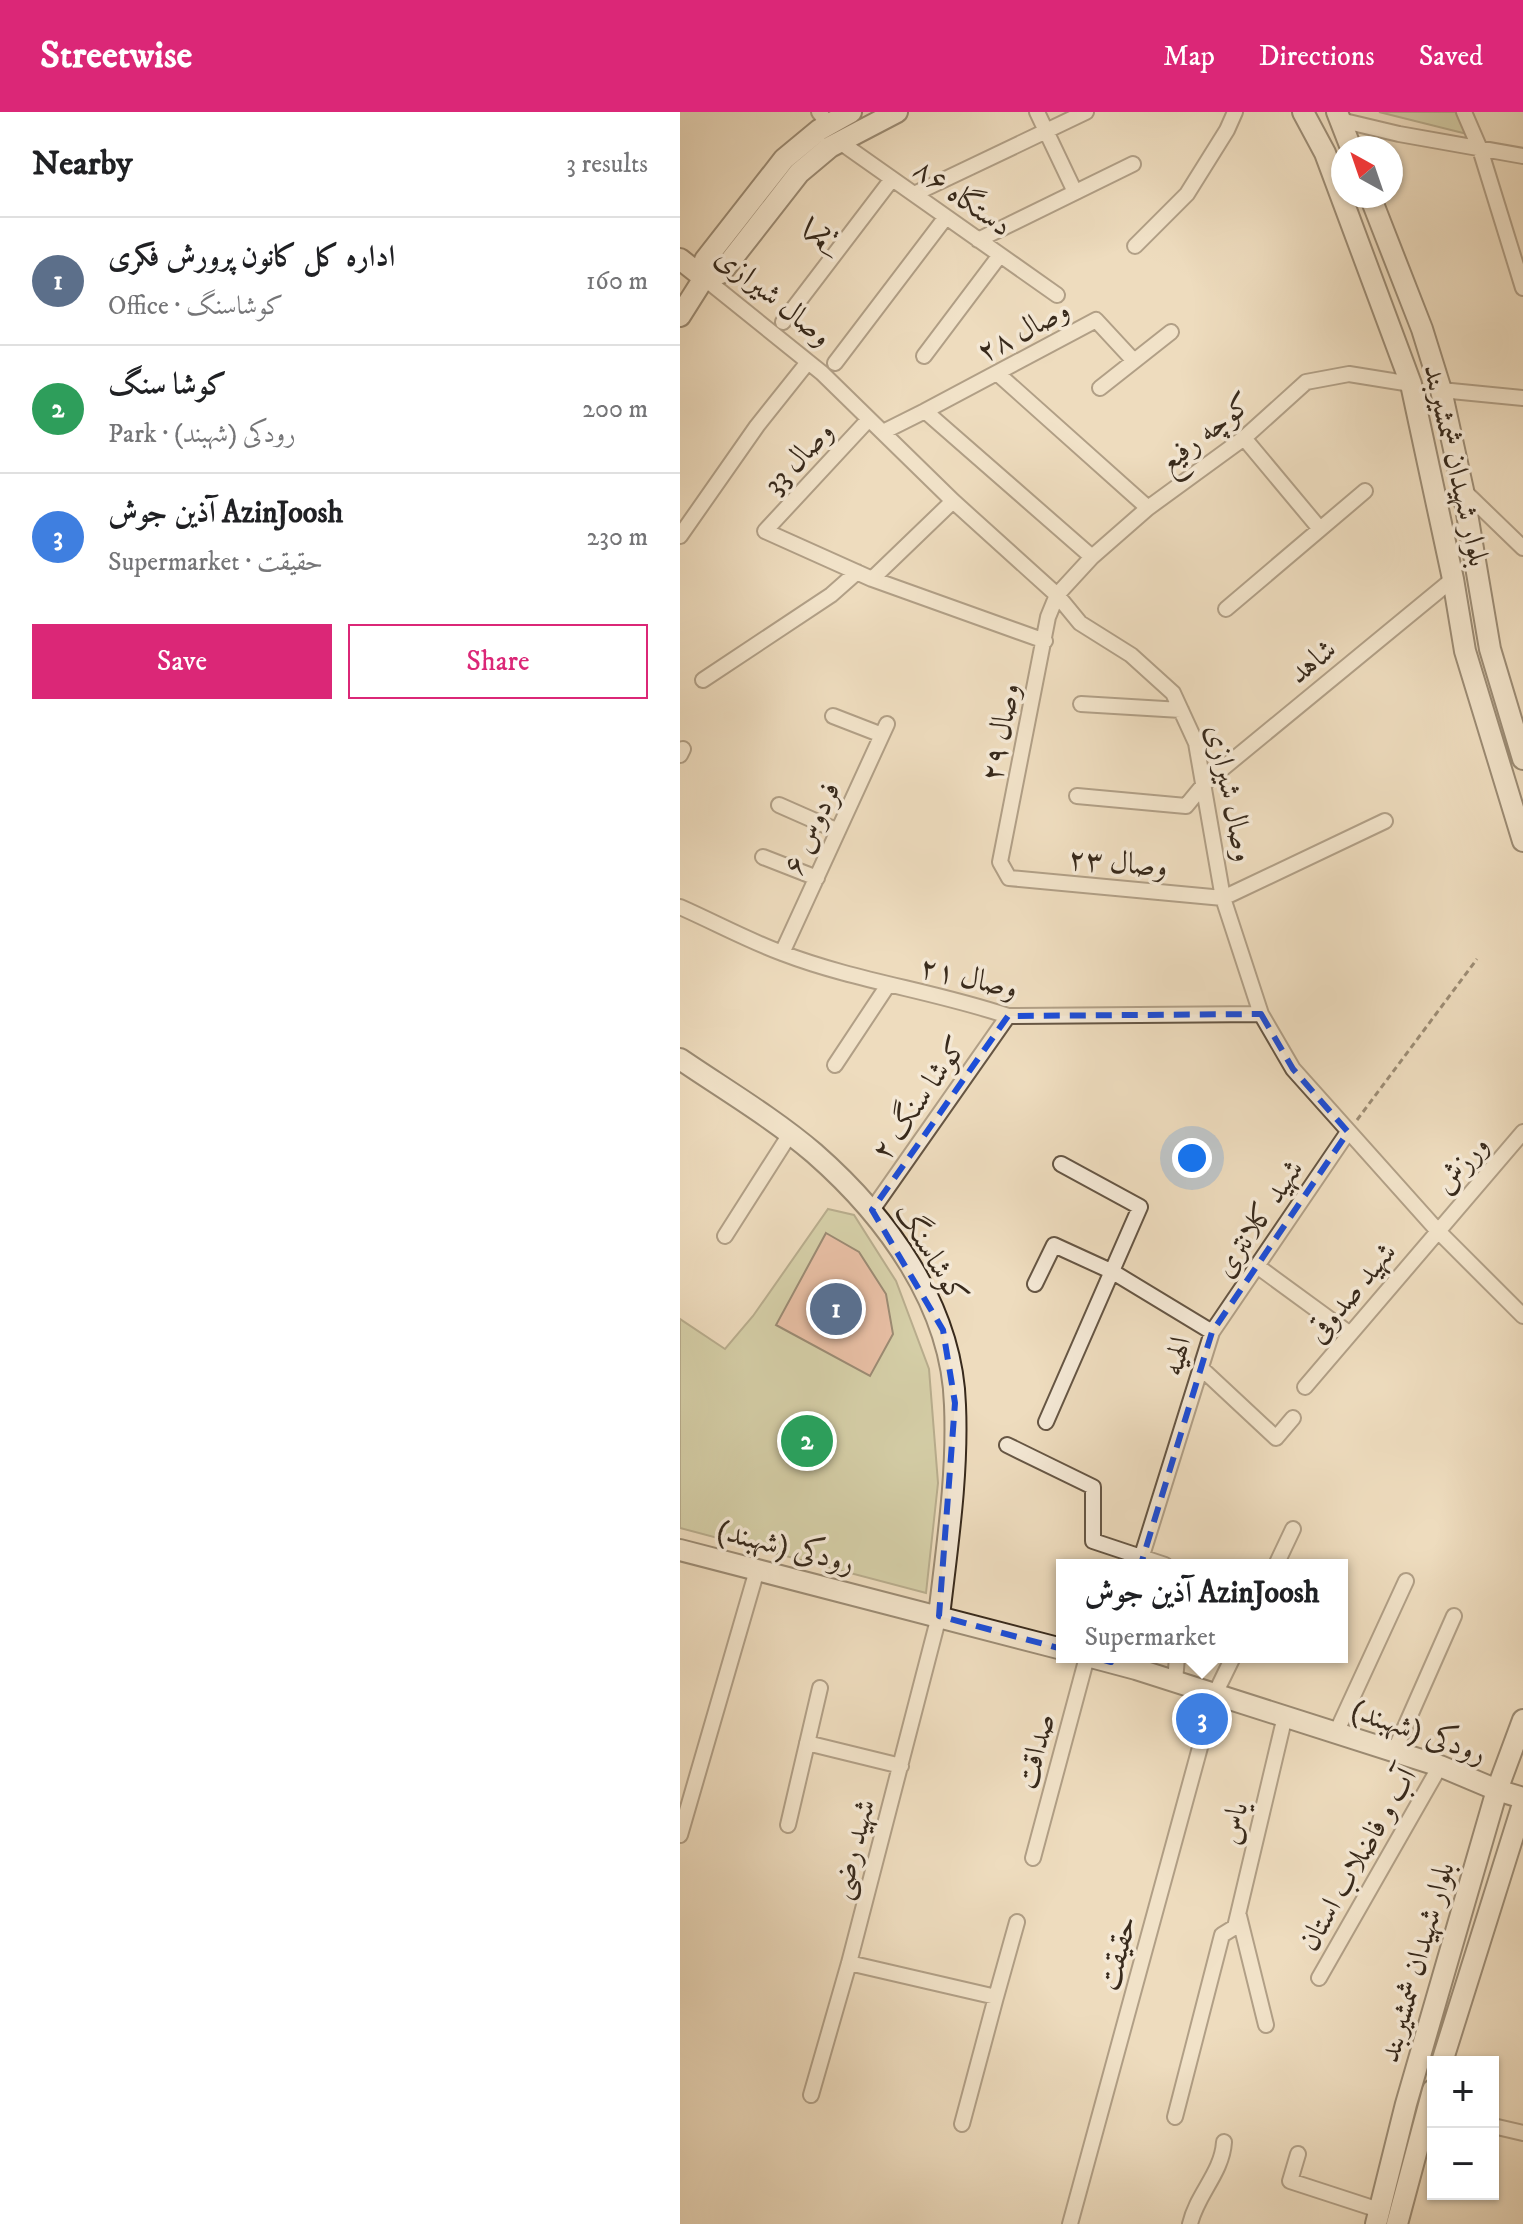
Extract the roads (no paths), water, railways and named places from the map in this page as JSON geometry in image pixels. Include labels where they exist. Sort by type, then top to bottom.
[{"type":"main road","points":[[680,316],[704,278],[705,260],[784,159],[851,112]]},
{"type":"main road","points":[[829,126],[897,112]]},
{"type":"main road","name":"بلوار شهیدان شمشیربند","points":[[1303,112],[1325,153],[1411,384],[1453,579],[1465,651],[1523,841]]},
{"type":"main road","points":[[1339,116],[1346,136]]},
{"type":"main road","name":"بلوار شهیدان شمشیربند","points":[[1375,208],[1422,329],[1441,390],[1463,490],[1490,649],[1523,759]]},
{"type":"main road","name":"وصال شیرازی","points":[[680,259],[704,278]]},
{"type":"main road","name":"کوشاسنگ","points":[[680,1059],[813,1152],[872,1210],[909,1264],[943,1330],[955,1403],[954,1488],[939,1616]]},
{"type":"main road","name":"رودکی (شهبند)","points":[[680,1550],[1056,1647]]},
{"type":"main road","name":"رودکی (شهبند)","points":[[1116,1663],[1440,1766],[1523,1798]]},
{"type":"main road","name":"بلوار شهیدان شمشیربند","points":[[1378,2217],[1406,2104],[1497,1790],[1523,1720]]},
{"type":"main road","name":"بلوار شهیدان شمشیربند","points":[[1444,2056],[1523,1804]]},
{"type":"main road","points":[[1406,2104],[1427,2103]]},
{"type":"main road","points":[[1397,2224],[1427,2117]]},
{"type":"street","points":[[1037,112],[1075,192]]},
{"type":"street","points":[[914,194],[1086,112]]},
{"type":"street","points":[[1135,246],[1187,194],[1235,112]]},
{"type":"street","points":[[1464,112],[1480,149],[1523,288]]},
{"type":"street","points":[[1339,116],[1523,156]]},
{"type":"street","name":"دستگاه ۸۶","points":[[829,126],[892,179],[1057,295]]},
{"type":"street","points":[[978,240],[1133,164]]},
{"type":"street","name":"یکم","points":[[783,322],[892,179]]},
{"type":"street","points":[[835,363],[946,217]]},
{"type":"street","points":[[924,356],[1000,255]]},
{"type":"street","name":"وصال شیرازی","points":[[704,278],[808,362],[953,501],[1057,595],[1080,623],[1131,655],[1173,693],[1196,743],[1223,898],[1261,1014],[1293,1069],[1437,1230],[1523,1316]]},
{"type":"street","name":"وصال ۲۸","points":[[883,432],[1096,320],[1134,361]]},
{"type":"street","points":[[1100,388],[1171,332]]},
{"type":"street","points":[[680,536],[757,426],[808,362]]},
{"type":"street","points":[[997,373],[1148,508]]},
{"type":"street","name":"کوچه رفیع","points":[[1057,595],[1092,557],[1148,508],[1244,438],[1306,382],[1349,374],[1411,384]]},
{"type":"street","points":[[1441,390],[1523,398]]},
{"type":"street","points":[[925,411],[1092,557]]},
{"type":"street","name":"وصال 33","points":[[857,572],[765,531],[869,419]]},
{"type":"street","points":[[1244,438],[1320,529]]},
{"type":"street","points":[[1463,490],[1523,548]]},
{"type":"street","points":[[1226,609],[1365,491]]},
{"type":"street","points":[[872,579],[953,501]]},
{"type":"street","points":[[703,680],[831,595],[857,572],[1045,641]]},
{"type":"street","name":"شاهد","points":[[1077,796],[1186,806],[1205,783],[1453,579]]},
{"type":"street","name":"وصال ۲۹","points":[[1009,878],[1000,862],[1048,617],[1057,595]]},
{"type":"street","points":[[1081,704],[1181,710]]},
{"type":"street","name":"فردوس ۶","points":[[782,953],[885,729],[833,716]]},
{"type":"street","points":[[779,805],[838,831]]},
{"type":"street","points":[[1223,898],[1385,821]]},
{"type":"street","points":[[763,857],[817,878]]},
{"type":"street","name":"وصال ۲۳","points":[[1009,878],[1223,898]]},
{"type":"street","name":"وصال ۲۱","points":[[680,907],[782,953],[1008,1016],[1261,1014]]},
{"type":"street","points":[[835,1065],[888,985]]},
{"type":"street","name":"کوشا سنگ ۲","points":[[872,1210],[1008,1016]]},
{"type":"street","name":"شهید کلانتری","points":[[1212,1332],[1348,1132]]},
{"type":"street","name":"ورزش","points":[[1437,1230],[1523,1132]]},
{"type":"street","points":[[725,1236],[790,1134]]},
{"type":"street","points":[[1046,1422],[1140,1207],[1061,1164]]},
{"type":"street","name":"شهید صدوقی","points":[[1305,1387],[1437,1230]]},
{"type":"street","name":"الهیه","points":[[1035,1284],[1054,1245],[1113,1272],[1212,1332],[1141,1559]]},
{"type":"street","points":[[1257,1266],[1350,1334]]},
{"type":"street","points":[[1201,1368],[1276,1438],[1293,1418]]},
{"type":"street","points":[[1007,1445],[1093,1487],[1093,1541],[1135,1559]]},
{"type":"street","points":[[1279,1559],[1293,1529]]},
{"type":"street","points":[[680,1835],[757,1570]]},
{"type":"street","points":[[1336,1733],[1406,1581]]},
{"type":"street","name":"شهید رضی","points":[[811,2095],[849,1963],[939,1616]]},
{"type":"street","points":[[1394,1752],[1454,1616]]},
{"type":"street","name":"صداقت","points":[[1033,1858],[1098,1663]]},
{"type":"street","points":[[1175,1682],[1177,1663]]},
{"type":"street","name":"حقیقت","points":[[1070,2224],[1214,1696],[1230,1663]]},
{"type":"street","points":[[788,1825],[820,1688]]},
{"type":"street","name":"یاس","points":[[1175,2117],[1222,1935],[1235,1927],[1285,1716]]},
{"type":"street","points":[[807,1743],[901,1766]]},
{"type":"street","name":"آب و فاضلاب استان","points":[[1319,1978],[1440,1766]]},
{"type":"street","points":[[1238,1911],[1266,2025]]},
{"type":"street","points":[[962,2124],[1017,1922]]},
{"type":"street","points":[[849,1963],[996,1997]]},
{"type":"street","points":[[1499,2127],[1522,2129]]},
{"type":"street","points":[[1190,2224],[1193,2212],[1223,2159],[1224,2142]]},
{"type":"street","points":[[1298,2154],[1290,2181],[1378,2217]]},
{"type":"place","name":"اداره کل کانون پرورش فکری","points":[[836,1309]]},
{"type":"place","name":"کوشا سنگ","points":[[807,1441]]},
{"type":"place","name":"آذین جوش AzinJoosh","points":[[1202,1719]]}]
